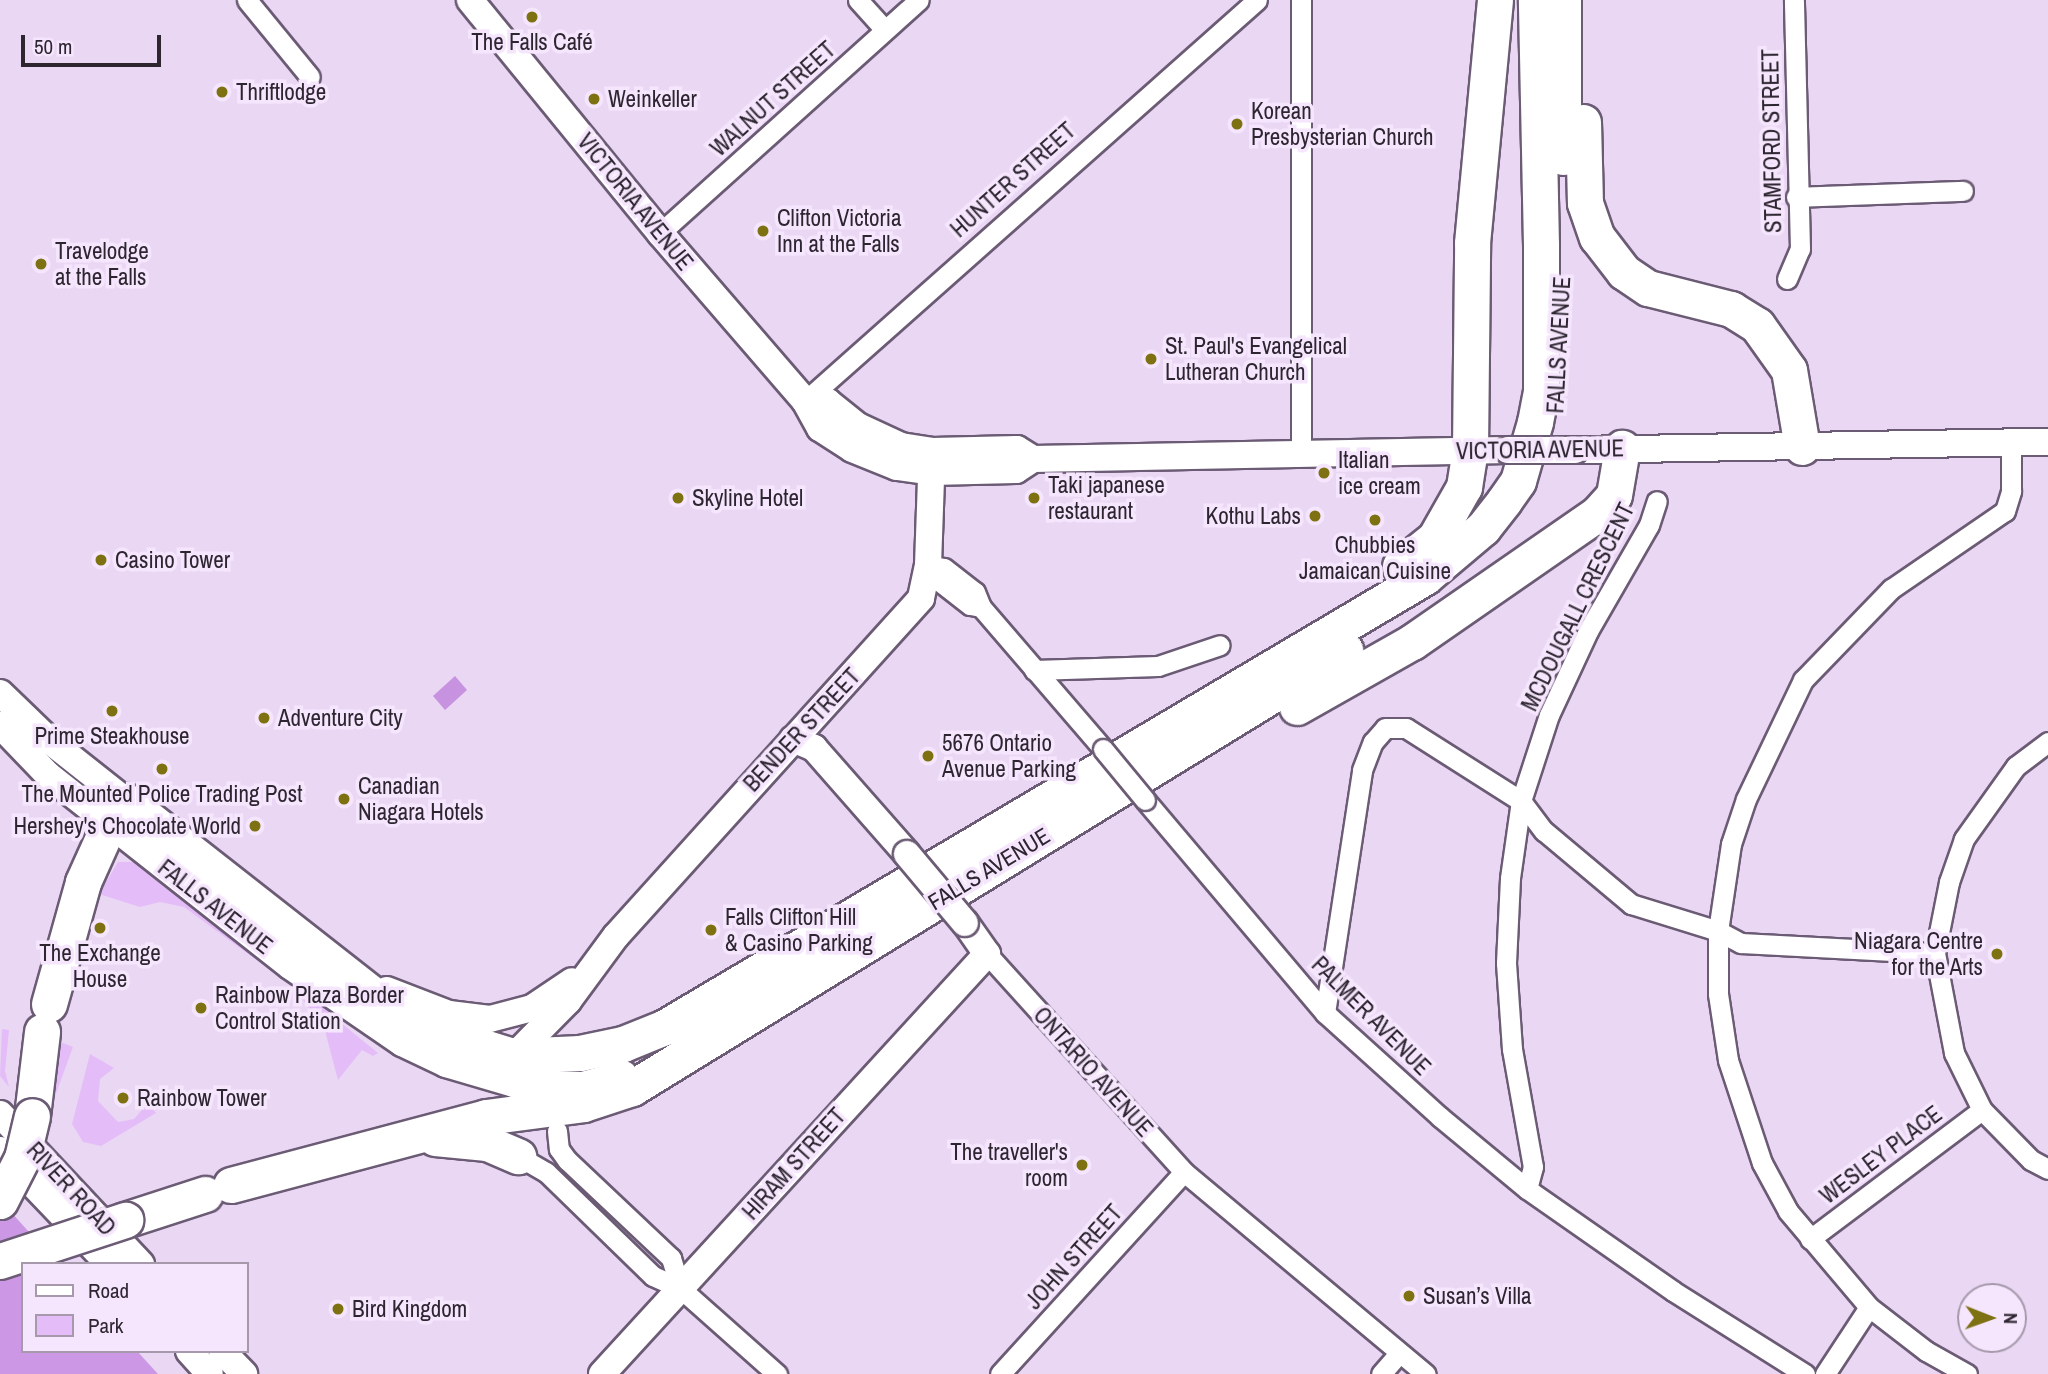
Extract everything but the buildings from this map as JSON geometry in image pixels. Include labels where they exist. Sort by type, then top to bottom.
[{"type":"highway","points":[[1133,767],[1168,708],[1407,562],[1435,538],[1464,487],[1470,451],[1472,243],[1495,0]]},
{"type":"highway","name":"FALLS AVENUE","points":[[724,1029],[1425,577],[1483,528],[1518,481],[1531,445],[1541,390],[1536,0]]},
{"type":"highway","name":"FALLS AVENUE","points":[[118,811],[343,973],[427,1027],[465,1044],[503,1068],[580,1053],[665,1027],[1133,767],[1458,580],[1502,539],[1522,510],[1550,446],[1561,380],[1563,0]]},
{"type":"highway","points":[[1580,0],[1585,203],[1597,237],[1624,272],[1648,288],[1731,309],[1756,325],[1789,370],[1802,447]]},
{"type":"highway","points":[[1133,767],[1221,751],[1412,642],[1597,514],[1614,495],[1622,448]]},
{"type":"highway","points":[[0,1201],[17,1172],[16,1115],[83,882],[118,811]]},
{"type":"highway","points":[[0,1261],[218,1190],[397,1141],[500,1114],[583,1104],[642,1083],[724,1029]]},
{"type":"highway","points":[[557,1131],[562,1118],[583,1104]]},
{"type":"highway","points":[[397,1141],[470,1140],[518,1156]]},
{"type":"main road","name":"VICTORIA AVENUE","points":[[470,0],[660,233],[805,401],[820,428],[852,449],[897,467],[931,462],[1016,470],[1033,459],[2048,442]]},
{"type":"main road","name":"BENDER STREET","points":[[503,1068],[568,1001],[585,973],[793,739],[905,619],[921,597],[928,565],[931,462]]},
{"type":"main road","name":"FALLS AVENUE","points":[[0,692],[118,811],[290,966],[422,1054],[503,1068],[536,1087],[600,1082],[646,1066],[724,1029]]},
{"type":"main road","name":"FALLS AVENUE","points":[[0,725],[48,775],[118,811]]},
{"type":"main road","name":"ONTARIO AVENUE","points":[[793,739],[814,748],[965,923],[987,954]]},
{"type":"main road","name":"HIRAM STREET","points":[[602,1374],[987,954]]},
{"type":"main road","name":"BENDER STREET","points":[[343,973],[449,1014],[490,1019],[532,1009],[585,973]]},
{"type":"main road","name":"RIVER ROAD","points":[[16,1115],[139,1262]]},
{"type":"main road","name":"RIVER ROAD","points":[[0,1150],[107,1262]]},
{"type":"main road","points":[[191,1353],[210,1374]]},
{"type":"main road","points":[[224,1353],[244,1374]]},
{"type":"street","points":[[247,0],[310,77]]},
{"type":"street","points":[[858,0],[885,30]]},
{"type":"street","name":"WALNUT STREET","points":[[660,233],[919,0]]},
{"type":"street","name":"HUNTER STREET","points":[[805,401],[1257,0]]},
{"type":"street","points":[[1301,0],[1301,454]]},
{"type":"street","name":"STAMFORD STREET","points":[[1787,279],[1800,249],[1796,197],[1794,0]]},
{"type":"street","points":[[1796,197],[1963,191]]},
{"type":"street","points":[[1967,1374],[1926,1351],[1869,1307],[1788,1211],[1762,1163],[1728,1060],[1718,995],[1718,931],[1731,844],[1746,799],[1803,680],[1891,589],[2005,511],[2011,491],[2011,443]]},
{"type":"street","name":"MCDOUGALL CRESCENT","points":[[1527,1189],[1533,1167],[1512,1049],[1506,963],[1510,878],[1521,801],[1549,715],[1588,631],[1649,525],[1657,501]]},
{"type":"street","name":"PALMER AVENUE","points":[[928,565],[944,568],[965,582],[975,592],[981,607],[1034,670],[1133,767],[1325,1013],[1527,1189],[1673,1291],[1805,1374]]},
{"type":"street","points":[[1034,670],[1158,666],[1220,645]]},
{"type":"street","points":[[1325,1013],[1362,770],[1373,742],[1385,728],[1406,728],[1521,801],[1544,831],[1611,892],[1662,917],[1718,931],[1741,943],[1936,953]]},
{"type":"street","points":[[2048,742],[2016,766],[1964,839],[1949,881],[1936,953],[1940,998],[1954,1054],[1982,1110],[2031,1160],[2048,1170]]},
{"type":"street","name":"ONTARIO AVENUE","points":[[987,954],[1184,1172],[1426,1374]]},
{"type":"street","name":"WESLEY PLACE","points":[[1811,1239],[1982,1110]]},
{"type":"street","points":[[557,1131],[559,1149],[567,1160],[671,1258],[680,1288]]},
{"type":"street","points":[[518,1156],[565,1189],[653,1276],[680,1288],[777,1374]]},
{"type":"street","name":"JOHN STREET","points":[[1000,1374],[1184,1172]]},
{"type":"street","points":[[1825,1374],[1869,1307]]},
{"type":"street","points":[[1381,1374],[1399,1353]]},
{"type":"green space","points":[[118,862],[144,862],[331,1007],[330,1014],[378,1053],[373,1056],[362,1050],[338,1080],[324,1027],[292,986],[184,907],[160,902],[140,907],[99,894]]},
{"type":"green space","points":[[2,1029],[9,1030],[5,1071],[9,1087],[0,1076]]},
{"type":"green space","points":[[58,1041],[73,1047],[49,1110]]},
{"type":"green space","points":[[90,1054],[114,1068],[100,1079],[98,1101],[118,1122],[134,1119],[148,1103],[156,1113],[101,1146],[83,1142],[72,1124]]},
{"type":"shaded area","points":[[455,676],[467,690],[445,710],[433,696]]},
{"type":"shaded area","points":[[0,1200],[56,1262],[21,1262],[21,1353],[139,1353],[158,1374],[0,1374]]},
{"type":"place","name":"The Falls Café","points":[[532,17]]},
{"type":"place","name":"Thriftlodge","points":[[222,92]]},
{"type":"place","name":"Weinkeller","points":[[594,99]]},
{"type":"place","name":"Korean Presbysterian Church","points":[[1237,124]]},
{"type":"place","name":"Clifton Victoria Inn at the Falls","points":[[763,231]]},
{"type":"place","name":"Travelodge at the Falls","points":[[41,264]]},
{"type":"place","name":"St. Paul's Evangelical Lutheran Church","points":[[1151,359]]},
{"type":"place","name":"Italian ice cream","points":[[1324,473]]},
{"type":"place","name":"Skyline Hotel","points":[[678,498]]},
{"type":"place","name":"Taki japanese restaurant","points":[[1034,498]]},
{"type":"place","name":"Kothu Labs","points":[[1315,516]]},
{"type":"place","name":"Chubbies Jamaican Cuisine","points":[[1375,520]]},
{"type":"place","name":"Casino Tower","points":[[101,560]]},
{"type":"place","name":"Prime Steakhouse","points":[[112,711]]},
{"type":"place","name":"Adventure City","points":[[264,718]]},
{"type":"place","name":"5676 Ontario Avenue Parking","points":[[928,756]]},
{"type":"place","name":"The Mounted Police Trading Post","points":[[162,769]]},
{"type":"place","name":"Canadian Niagara Hotels","points":[[344,799]]},
{"type":"place","name":"Hershey's Chocolate World","points":[[255,826]]},
{"type":"place","name":"The Exchange House","points":[[100,928]]},
{"type":"place","name":"Falls Clifton Hill & Casino Parking","points":[[711,930]]},
{"type":"place","name":"Niagara Centre for the Arts","points":[[1997,954]]},
{"type":"place","name":"Rainbow Plaza Border Control Station","points":[[201,1008]]},
{"type":"place","name":"Rainbow Tower","points":[[123,1098]]},
{"type":"place","name":"The traveller's room","points":[[1082,1165]]},
{"type":"place","name":"Susan’s Villa","points":[[1409,1296]]},
{"type":"place","name":"Bird Kingdom","points":[[338,1309]]}]
